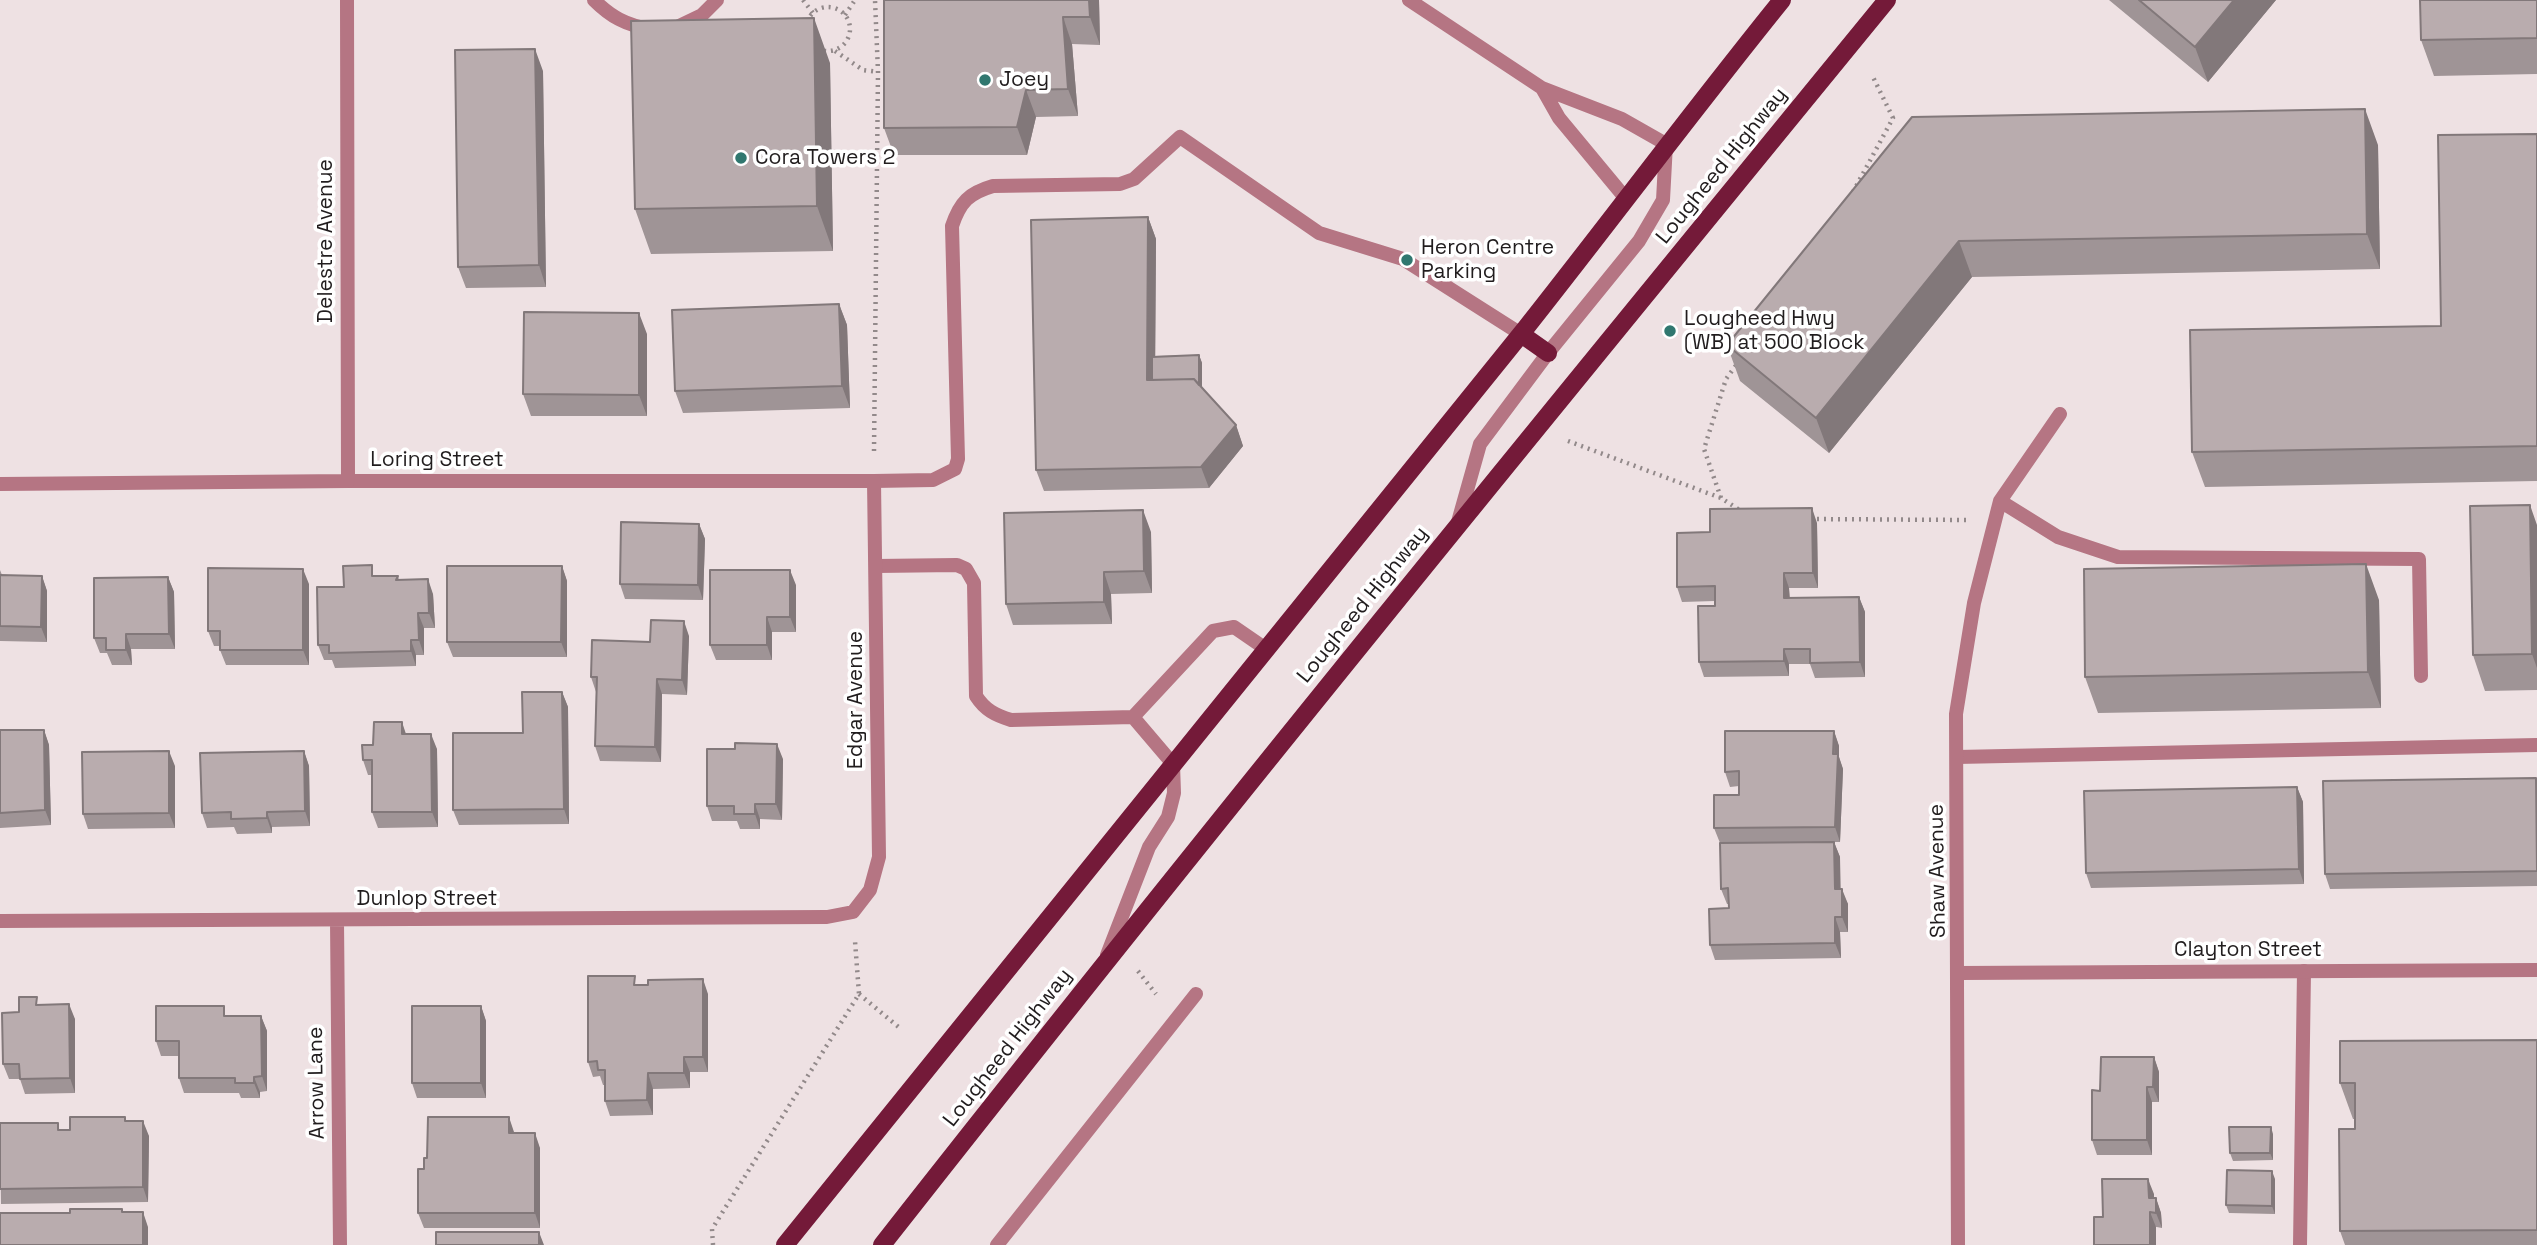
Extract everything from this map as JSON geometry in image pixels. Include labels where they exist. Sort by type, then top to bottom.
[{"type":"main road","points":[[785,1245],[1521,334],[1627,201],[1665,144],[1782,0]]},
{"type":"main road","name":"Lougheed Highway","points":[[882,1245],[1104,962],[1457,524],[1886,0]]},
{"type":"main road","points":[[1521,334],[1548,353]]},
{"type":"street","name":"Delestre Avenue","points":[[347,0],[348,481]]},
{"type":"street","points":[[594,0],[608,15],[630,26],[655,30],[680,26],[702,15],[717,0]]},
{"type":"street","points":[[1409,0],[1542,88],[1622,119],[1665,144],[1663,200],[1639,241],[1548,353],[1480,444],[1457,524]]},
{"type":"street","points":[[1542,88],[1559,118],[1627,201]]},
{"type":"street","name":"Loring Street","points":[[0,484],[933,480],[955,469],[958,459],[952,226],[958,207],[974,192],[993,187],[1120,184],[1134,179],[1180,138],[1319,233],[1403,259],[1521,334]]},
{"type":"street","name":"Shaw Avenue","points":[[1958,1245],[1956,714],[1974,603],[2000,501],[2060,414]]},
{"type":"street","name":"Edgar Avenue","points":[[853,912],[870,890],[878,857],[874,481]]},
{"type":"street","points":[[2000,501],[2059,537],[2118,557],[2419,559],[2421,676]]},
{"type":"street","points":[[876,566],[957,565],[966,569],[974,583],[976,696],[983,707],[995,715],[1012,720],[1133,717],[1213,631],[1234,627],[1266,649]]},
{"type":"street","points":[[1104,962],[1149,847],[1168,817],[1174,793],[1173,764],[1133,717]]},
{"type":"street","points":[[1957,757],[2537,745]]},
{"type":"street","name":"Dunlop Street","points":[[0,921],[827,917],[853,912]]},
{"type":"street","name":"Arrow Lane","points":[[337,921],[340,1245]]},
{"type":"street","name":"Clayton Street","points":[[1959,973],[2537,970]]},
{"type":"street","points":[[2300,1245],[2304,971]]},
{"type":"street","points":[[997,1245],[1196,994]]},
{"type":"path","points":[[803,0],[813,13]]},
{"type":"path","points":[[845,15],[855,0]]},
{"type":"path","points":[[874,481],[878,72],[875,0]]},
{"type":"path","points":[[835,51],[850,35],[845,15],[833,7],[813,13],[806,26],[809,41],[820,50],[835,51],[863,70],[878,72]]},
{"type":"path","points":[[1846,204],[1893,118],[1872,75]]},
{"type":"path","points":[[1721,498],[1704,449],[1726,379],[1742,358]]},
{"type":"path","points":[[1539,425],[1577,446],[1721,498],[1742,512]]},
{"type":"path","points":[[1806,519],[1951,519],[1995,522]]},
{"type":"path","points":[[713,1245],[712,1229],[859,994],[853,912]]},
{"type":"path","points":[[859,994],[901,1029]]},
{"type":"building","name":"Joey","points":[[884,0],[1089,0],[1090,17],[1063,17],[1068,89],[1026,90],[1017,127],[884,128]]},
{"type":"building","points":[[2139,0],[2234,0],[2195,47]]},
{"type":"building","points":[[2420,0],[2537,0],[2537,38],[2421,40]]},
{"type":"building","name":"Cora Towers 2","points":[[814,18],[817,206],[635,209],[631,21]]},
{"type":"building","points":[[535,49],[539,265],[458,267],[455,50]]},
{"type":"building","points":[[2365,109],[2367,234],[1959,241],[1816,418],[1727,345],[1912,117]]},
{"type":"building","points":[[2537,134],[2537,446],[2192,452],[2190,330],[2441,326],[2438,135]]},
{"type":"building","points":[[1148,217],[1147,380],[1194,379],[1236,425],[1201,467],[1036,470],[1031,220]]},
{"type":"building","points":[[839,304],[842,386],[675,391],[672,310]]},
{"type":"building","points":[[524,312],[639,313],[639,395],[523,394]]},
{"type":"building","points":[[1199,355],[1199,385],[1194,379],[1152,380],[1152,357]]},
{"type":"building","points":[[2530,505],[2532,654],[2473,655],[2470,506]]},
{"type":"building","points":[[1812,508],[1813,573],[1784,573],[1784,598],[1859,597],[1860,662],[1810,663],[1810,649],[1784,649],[1784,661],[1699,662],[1698,606],[1715,606],[1715,586],[1677,587],[1677,533],[1710,532],[1710,509]]},
{"type":"building","points":[[1143,510],[1144,571],[1104,572],[1104,602],[1006,604],[1004,513]]},
{"type":"building","points":[[621,522],[699,524],[698,585],[620,584]]},
{"type":"building","points":[[2366,564],[2368,672],[2085,677],[2084,569]]},
{"type":"building","points":[[372,565],[372,576],[398,576],[396,580],[428,579],[429,613],[418,613],[419,640],[411,640],[411,651],[329,653],[329,645],[318,645],[317,587],[344,587],[343,566]]},
{"type":"building","points":[[447,566],[562,566],[561,642],[447,642]]},
{"type":"building","points":[[208,568],[303,569],[303,650],[220,650],[220,631],[208,631]]},
{"type":"building","points":[[710,570],[790,570],[790,617],[767,617],[767,645],[710,645]]},
{"type":"building","points":[[0,575],[42,576],[41,627],[0,626]]},
{"type":"building","points":[[168,577],[169,634],[126,634],[126,650],[106,650],[106,638],[94,638],[94,578]]},
{"type":"building","points":[[651,620],[684,621],[682,680],[657,679],[655,747],[595,746],[597,677],[591,677],[592,640],[650,642]]},
{"type":"building","points":[[522,692],[562,692],[564,809],[453,810],[453,733],[523,733]]},
{"type":"building","points":[[374,722],[402,722],[402,734],[431,734],[432,812],[372,812],[372,760],[363,760],[362,745],[373,745]]},
{"type":"building","points":[[0,730],[44,730],[45,810],[0,813]]},
{"type":"building","points":[[1725,731],[1834,731],[1833,754],[1838,754],[1835,827],[1714,828],[1714,795],[1739,795],[1739,771],[1725,772]]},
{"type":"building","points":[[735,743],[777,744],[776,804],[755,804],[755,814],[734,814],[734,806],[707,806],[707,749],[735,749]]},
{"type":"building","points":[[169,751],[169,813],[83,814],[82,752]]},
{"type":"building","points":[[304,751],[305,811],[267,812],[267,818],[231,819],[231,812],[202,813],[200,753]]},
{"type":"building","points":[[2536,778],[2537,871],[2325,874],[2323,781]]},
{"type":"building","points":[[2297,787],[2299,869],[2086,873],[2084,791]]},
{"type":"building","points":[[1834,842],[1835,889],[1842,889],[1842,917],[1835,917],[1835,943],[1710,945],[1709,909],[1729,908],[1728,888],[1721,889],[1720,843]]},
{"type":"building","points":[[588,976],[635,976],[634,985],[648,985],[648,980],[703,979],[703,1057],[684,1057],[684,1073],[648,1073],[647,1100],[605,1101],[605,1070],[598,1070],[597,1061],[588,1062]]},
{"type":"building","points":[[19,997],[37,997],[36,1005],[69,1004],[70,1078],[20,1079],[19,1064],[3,1064],[2,1013],[19,1012]]},
{"type":"building","points":[[156,1006],[224,1006],[224,1016],[261,1016],[262,1076],[254,1077],[254,1083],[235,1083],[235,1078],[179,1078],[179,1041],[156,1041]]},
{"type":"building","points":[[412,1006],[481,1006],[481,1083],[412,1083]]},
{"type":"building","points":[[2537,1040],[2537,1230],[2340,1231],[2339,1129],[2355,1129],[2355,1083],[2340,1083],[2340,1041]]},
{"type":"building","points":[[2101,1057],[2154,1057],[2153,1087],[2147,1087],[2147,1140],[2092,1140],[2092,1090],[2100,1091]]},
{"type":"building","points":[[70,1117],[125,1117],[125,1121],[143,1121],[143,1187],[0,1189],[0,1123],[58,1123],[58,1130],[70,1130]]},
{"type":"building","points":[[428,1117],[509,1117],[509,1133],[535,1133],[535,1213],[418,1213],[418,1169],[424,1169],[424,1158],[427,1158]]},
{"type":"building","points":[[2229,1127],[2271,1127],[2270,1153],[2230,1153]]},
{"type":"building","points":[[2227,1170],[2272,1171],[2272,1206],[2226,1205]]},
{"type":"building","points":[[2102,1179],[2148,1179],[2149,1198],[2156,1198],[2156,1213],[2150,1212],[2150,1245],[2094,1245],[2094,1217],[2103,1217]]},
{"type":"building","points":[[70,1209],[122,1209],[122,1212],[143,1212],[143,1245],[0,1245],[0,1213],[70,1213]]},
{"type":"building","points":[[436,1232],[539,1232],[539,1245],[436,1245]]},
{"type":"place","name":"Joey","points":[[985,80]]},
{"type":"place","name":"Cora Towers 2","points":[[741,158]]},
{"type":"place","name":"Heron Centre Parking","points":[[1407,260]]},
{"type":"place","name":"Lougheed Hwy (WB) at 500 Block","points":[[1670,331]]}]
